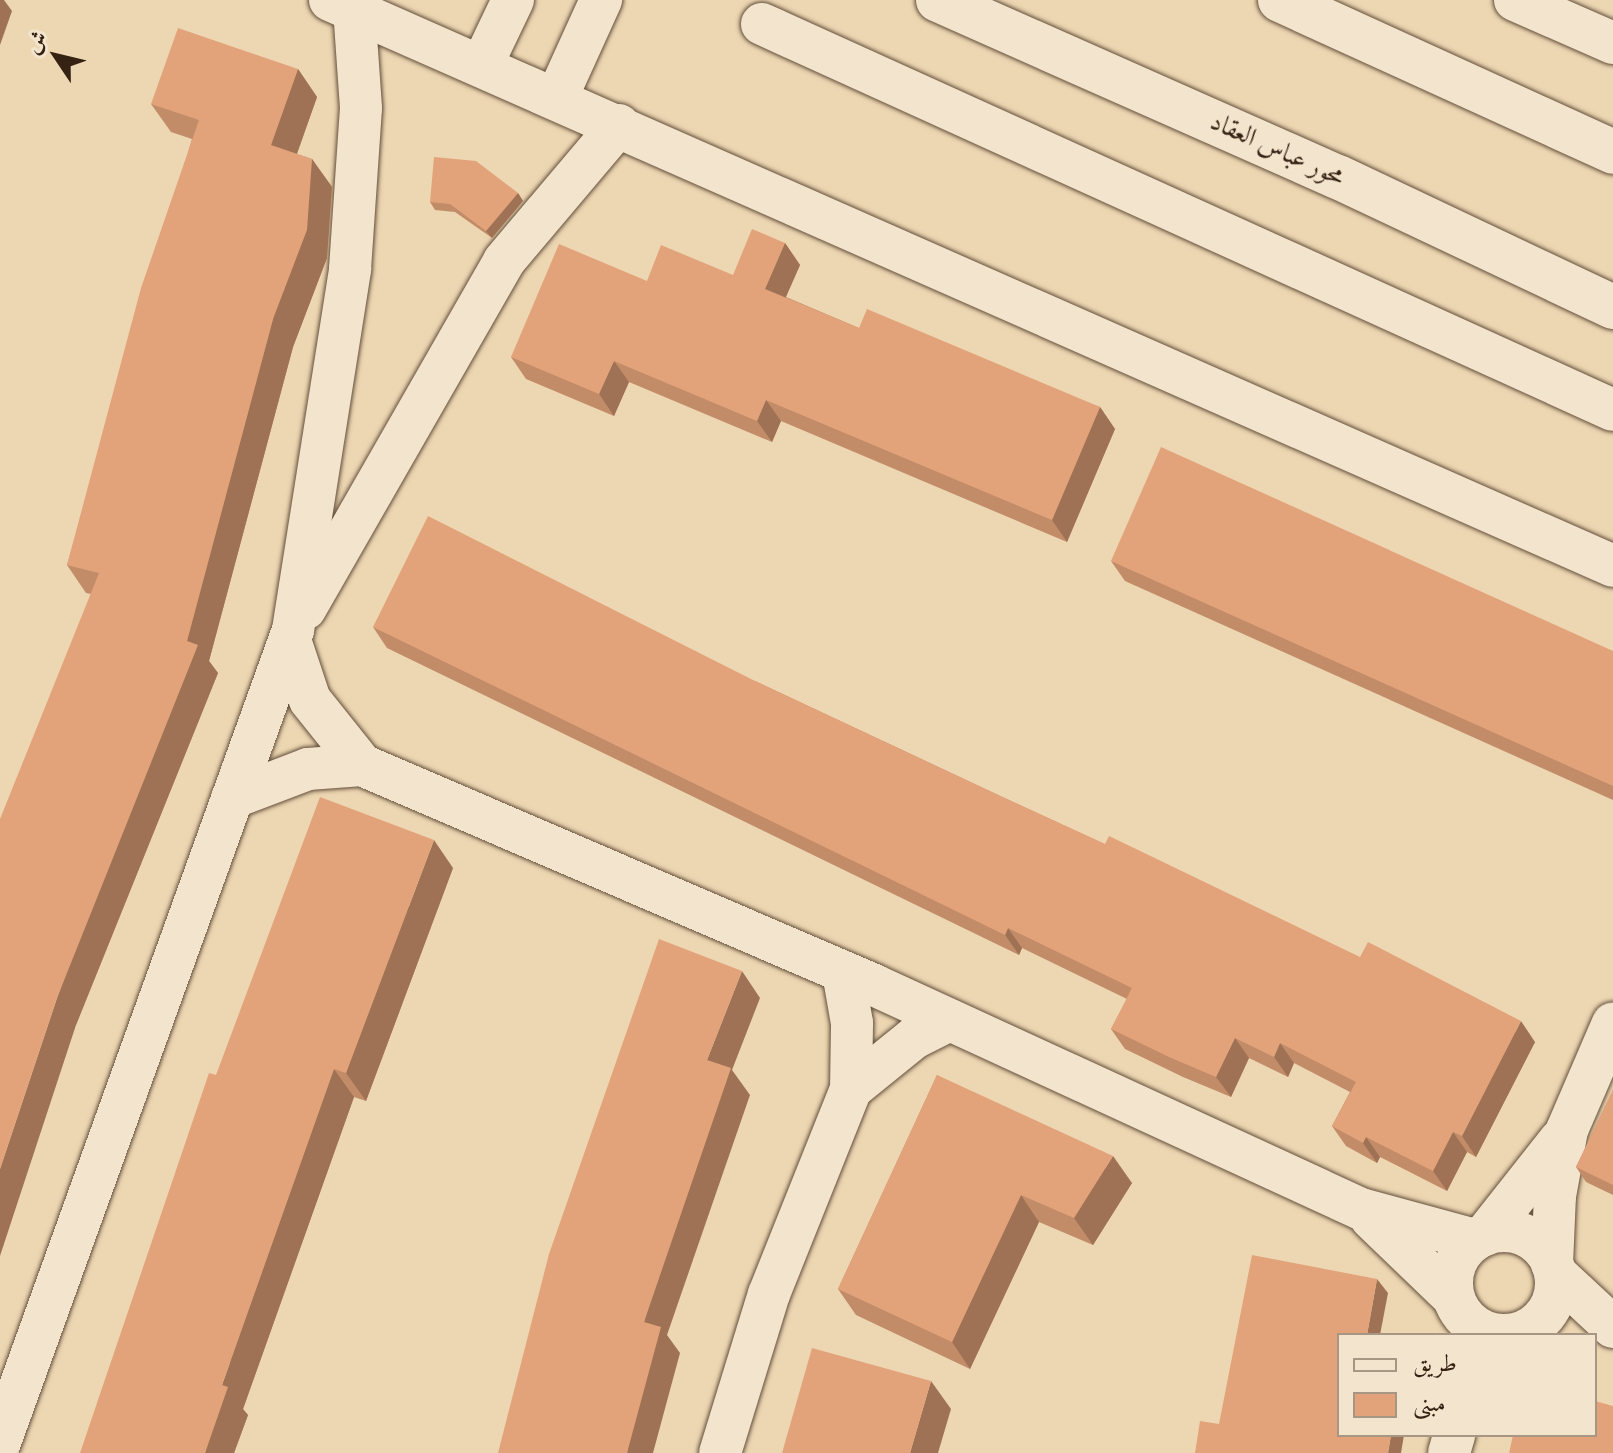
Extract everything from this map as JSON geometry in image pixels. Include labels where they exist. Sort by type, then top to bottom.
[{"type":"main road","name":"محور عباس العقاد","points":[[938,0],[1338,177],[1613,307]]},
{"type":"main road","points":[[1280,0],[1613,152]]},
{"type":"street","points":[[482,65],[513,0]]},
{"type":"street","points":[[557,97],[601,0]]},
{"type":"street","points":[[1515,0],[1613,43]]},
{"type":"street","points":[[342,4],[1613,566]]},
{"type":"street","points":[[342,4],[361,108],[350,269],[291,635],[310,700],[362,765]]},
{"type":"street","points":[[762,24],[1613,410]]},
{"type":"street","points":[[0,1442],[291,635],[504,261],[619,125]]},
{"type":"street","points":[[232,798],[308,769],[362,765],[843,972],[1361,1209],[1480,1237],[1524,1235],[1541,1247],[1554,1269],[1613,1327]]},
{"type":"street","points":[[720,1453],[769,1294],[851,1089],[852,1023],[843,972]]},
{"type":"street","points":[[851,1089],[914,1038],[950,1020]]},
{"type":"street","points":[[1529,1329],[1553,1301],[1555,1196],[1567,1130],[1613,1023]]},
{"type":"street","points":[[1457,1313],[1455,1265],[1567,1130]]},
{"type":"street","points":[[1361,1209],[1457,1313],[1470,1323],[1489,1333],[1529,1329],[1565,1333]]},
{"type":"building","points":[[178,28],[298,69],[271,145],[312,159],[307,230],[273,319],[187,641],[198,645],[57,998],[0,1169],[0,819],[99,573],[67,565],[141,288],[199,120],[151,104]]},
{"type":"building","points":[[434,157],[476,161],[518,193],[486,231],[450,204],[430,202]]},
{"type":"building","points":[[752,229],[785,243],[765,289],[859,328],[867,309],[1100,407],[1052,520],[766,400],[757,421],[614,361],[599,394],[511,357],[559,244],[647,281],[661,245],[733,275]]},
{"type":"building","points":[[1161,447],[1613,651],[1613,786],[1111,561]]},
{"type":"building","points":[[428,516],[755,681],[996,794],[1105,844],[1109,836],[1360,957],[1368,942],[1521,1021],[1462,1136],[1453,1132],[1433,1171],[1366,1137],[1363,1143],[1332,1126],[1356,1082],[1280,1043],[1274,1057],[1235,1038],[1216,1077],[1169,1057],[1111,1029],[1132,988],[1008,928],[1005,935],[373,627]]},
{"type":"building","points":[[320,797],[434,840],[346,1073],[334,1069],[222,1385],[228,1387],[205,1453],[80,1453],[209,1073],[216,1075]]},
{"type":"building","points":[[659,939],[742,971],[707,1060],[731,1068],[644,1322],[661,1327],[627,1453],[498,1453],[549,1254]]},
{"type":"building","points":[[937,1075],[1113,1156],[1074,1218],[1021,1195],[952,1342],[838,1289]]},
{"type":"building","points":[[1613,1090],[1613,1185],[1576,1167]]},
{"type":"building","points":[[1252,1255],[1377,1279],[1367,1333],[1337,1333],[1337,1437],[1391,1437],[1388,1453],[1195,1453],[1200,1421],[1219,1424]]},
{"type":"building","points":[[812,1348],[931,1381],[910,1453],[782,1453]]},
{"type":"building","points":[[1597,1402],[1613,1406],[1613,1453],[1509,1453],[1513,1437],[1597,1437]]}]
